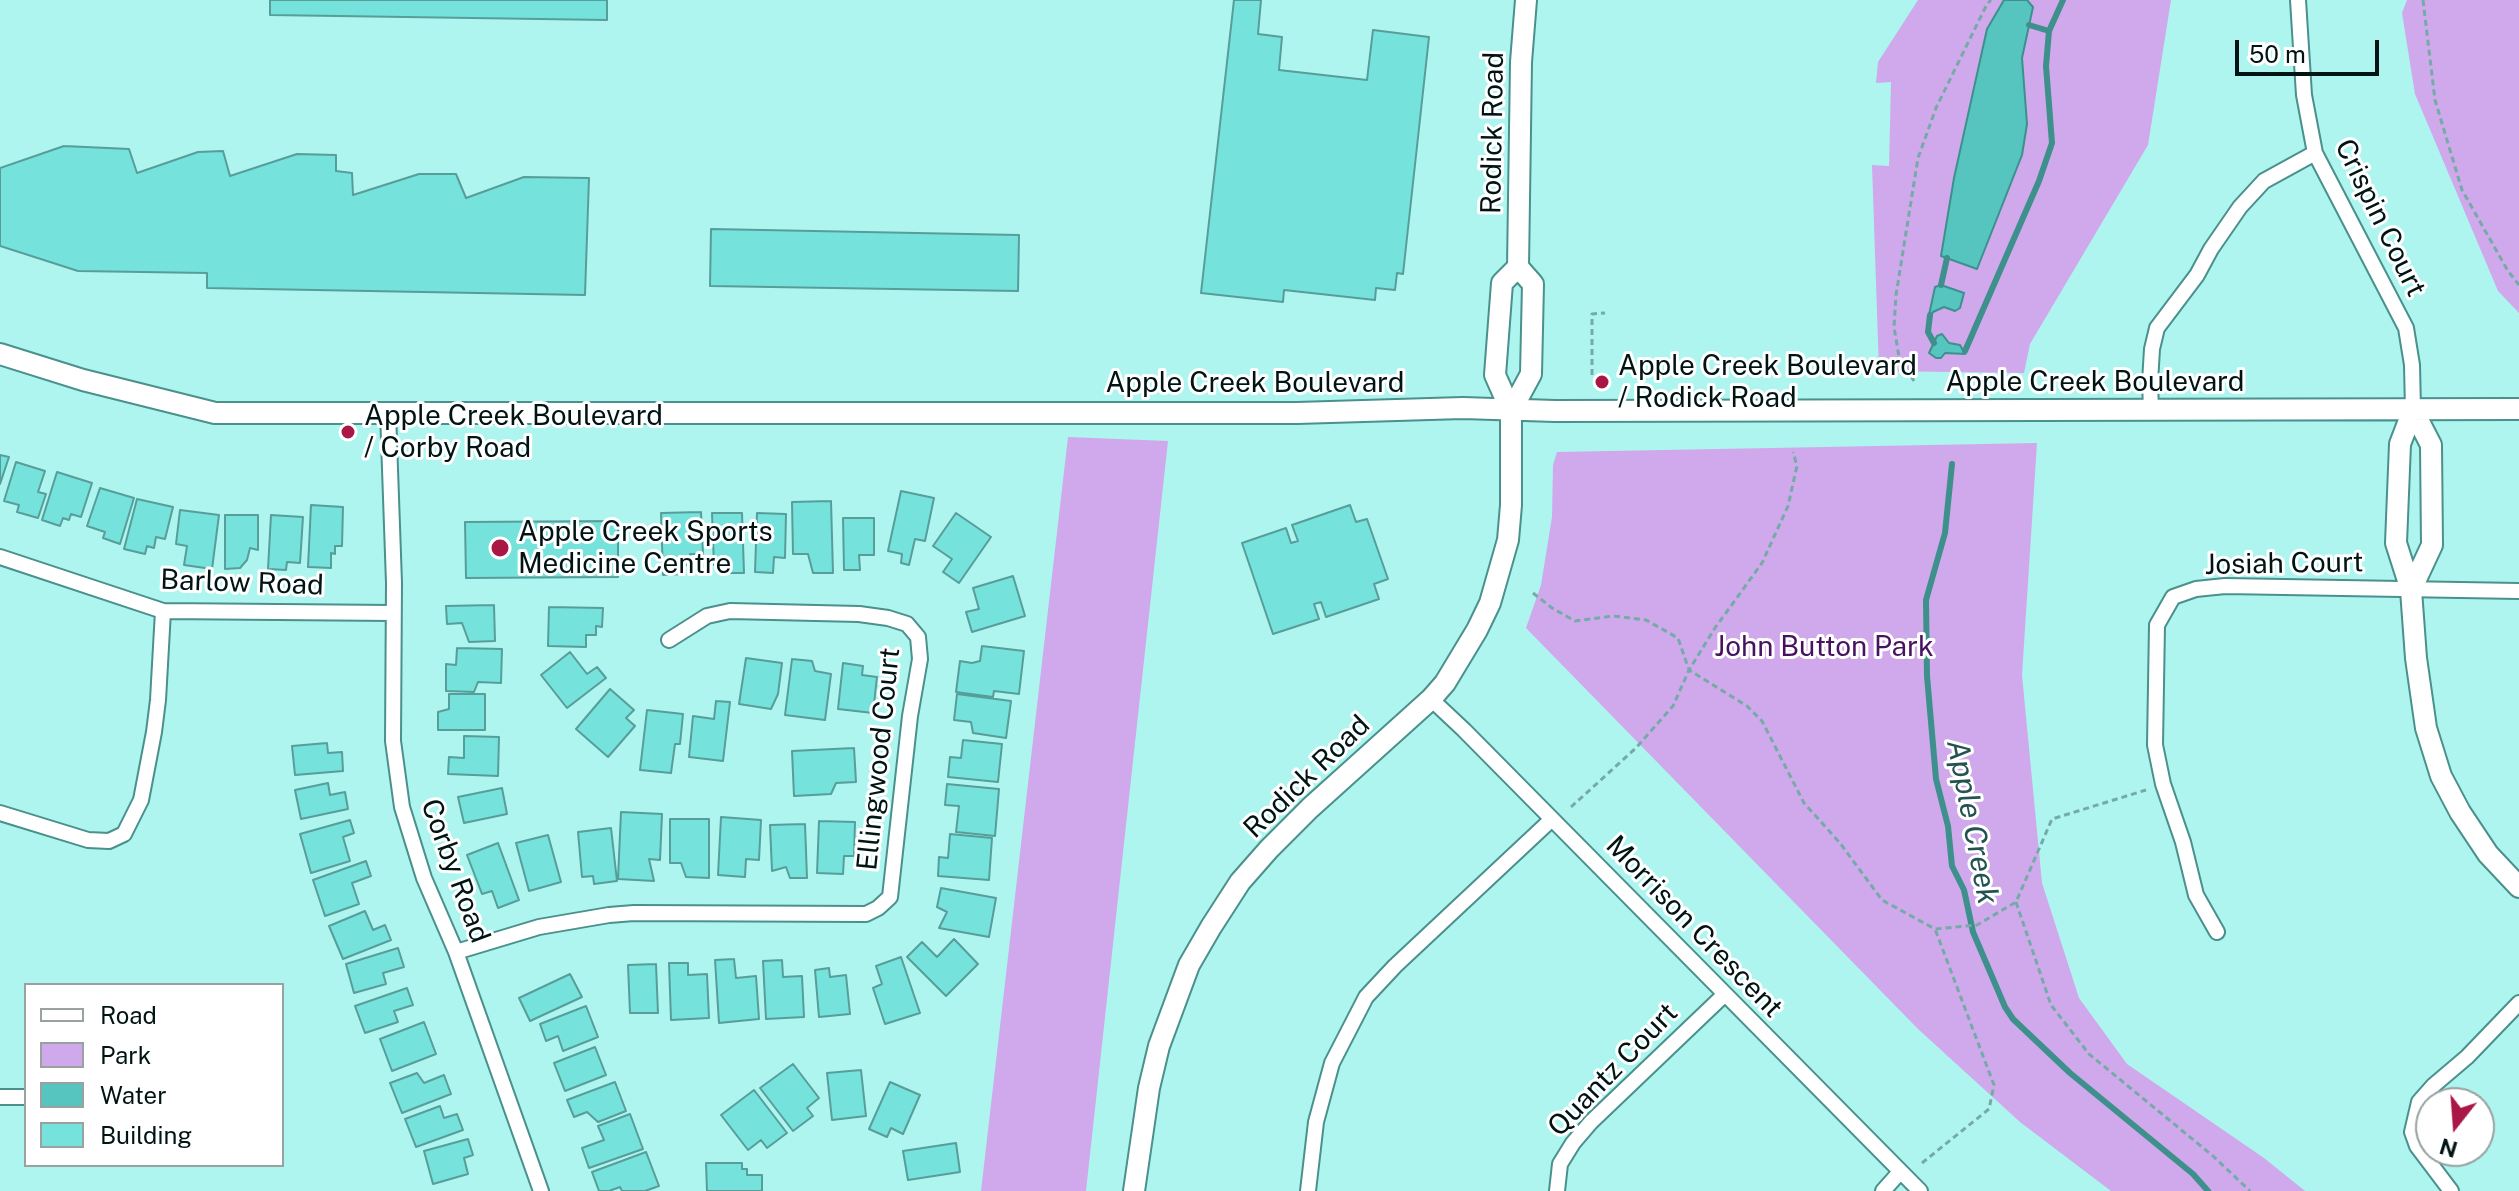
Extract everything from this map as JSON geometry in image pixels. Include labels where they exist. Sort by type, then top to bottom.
[{"type":"main road","name":"Rodick Road","points":[[1511,411],[1531,374],[1533,284],[1518,267],[1521,62],[1526,0]]},
{"type":"main road","name":"Rodick Road","points":[[1134,1191],[1149,1088],[1159,1046],[1189,965],[1211,927],[1240,882],[1269,849],[1445,683],[1490,603],[1508,540],[1511,505],[1511,411],[1495,375],[1502,283],[1518,267]]},
{"type":"main road","name":"Apple Creek Boulevard","points":[[0,354],[83,380],[215,413],[1297,413],[1463,408],[1511,411],[2519,409]]},
{"type":"main road","points":[[2413,410],[2400,444],[2396,543],[2411,590],[2426,728],[2441,776],[2460,812],[2488,854],[2519,887]]},
{"type":"main road","points":[[2411,590],[2432,545],[2431,445],[2413,410]]},
{"type":"street","name":"Crispin Court","points":[[2298,0],[2304,95],[2315,153],[2406,328],[2412,365],[2413,410]]},
{"type":"street","points":[[2151,410],[2152,349],[2157,328],[2197,275],[2240,207],[2264,181],[2315,153]]},
{"type":"street","name":"Corby Road","points":[[388,412],[393,741],[402,807],[424,878],[456,952],[541,1191]]},
{"type":"street","name":"Barlow Road","points":[[0,557],[163,611],[393,613]]},
{"type":"street","name":"Josiah Court","points":[[2217,932],[2196,895],[2183,842],[2163,784],[2155,745],[2157,625],[2173,597],[2196,589],[2225,586],[2519,591]]},
{"type":"street","points":[[0,813],[88,840],[109,841],[124,834],[141,800],[154,732],[163,611]]},
{"type":"street","name":"Ellingwood Court","points":[[456,952],[539,927],[609,915],[866,914],[890,897],[910,716],[920,659],[918,637],[913,630],[907,624],[888,618],[859,614],[730,611],[707,616],[669,640]]},
{"type":"street","name":"Morrison Crescent","points":[[1431,699],[1920,1191]]},
{"type":"street","points":[[1308,1191],[1316,1122],[1332,1063],[1366,997],[1552,819]]},
{"type":"street","name":"Quantz Court","points":[[1557,1191],[1560,1164],[1573,1143],[1724,995]]},
{"type":"street","points":[[2451,1191],[2417,1146],[2412,1132],[2419,1102],[2519,1003]]},
{"type":"street","points":[[0,1097],[24,1097]]},
{"type":"street","points":[[1883,1191],[1900,1172]]},
{"type":"path","points":[[1914,381],[1899,357],[1894,327],[1896,295],[1918,158],[1936,108],[1991,0]]},
{"type":"path","points":[[2423,0],[2435,100],[2462,190],[2519,285]]},
{"type":"path","points":[[1592,375],[1592,314],[1605,313]]},
{"type":"path","points":[[1571,807],[1636,748],[1673,706],[1689,670],[1715,628],[1762,563],[1788,506],[1797,466],[1793,452]]},
{"type":"path","points":[[1533,593],[1575,621],[1613,616],[1646,620],[1678,638],[1689,670],[1747,706],[1762,721],[1804,803],[1840,843],[1882,900],[1935,929],[1977,925],[2016,902],[2052,819],[2163,784]]},
{"type":"path","points":[[2016,902],[2051,1005],[2089,1054],[2213,1156],[2250,1191]]},
{"type":"path","points":[[1922,1163],[1989,1109],[1994,1085],[1935,929]]},
{"type":"green space","points":[[1918,0],[2171,0],[2148,145],[2030,344],[2024,373],[1879,371],[1872,165],[1889,166],[1891,82],[1876,83],[1878,62]]},
{"type":"green space","points":[[2407,0],[2519,0],[2519,313],[2498,291],[2415,94],[2402,13]]},
{"type":"green space","points":[[1068,437],[1168,441],[1086,1191],[981,1191]]},
{"type":"green space","name":"John Button Park","points":[[2037,443],[2022,675],[2042,883],[2079,998],[2127,1064],[2264,1158],[2305,1191],[2111,1191],[2020,1122],[1918,1029],[1526,628],[1541,585],[1552,517],[1553,465],[1557,452]]},
{"type":"water","points":[[2004,0],[2027,0],[2033,7],[2022,58],[2027,124],[2022,155],[1977,269],[1941,256],[1954,178],[1987,29]]},
{"type":"water","points":[[1941,285],[1964,293],[1960,308],[1955,311],[1944,307],[1933,312],[1931,317],[1935,287]]},
{"type":"water","points":[[1942,334],[1949,343],[1960,345],[1965,354],[1945,353],[1941,358],[1936,358],[1929,353],[1937,336]]},
{"type":"building","points":[[270,0],[607,0],[607,20],[270,15]]},
{"type":"building","points":[[1234,0],[1261,0],[1258,34],[1282,37],[1279,70],[1367,80],[1373,30],[1429,37],[1403,274],[1397,273],[1395,290],[1376,288],[1375,300],[1284,290],[1283,302],[1201,293]]},
{"type":"building","points":[[64,146],[129,149],[137,173],[198,152],[223,151],[230,176],[297,154],[336,155],[336,171],[352,173],[353,195],[419,174],[456,174],[466,198],[524,177],[589,178],[585,295],[207,288],[207,273],[78,271],[0,246],[0,168]]},
{"type":"building","points":[[711,229],[1019,235],[1018,291],[710,286]]},
{"type":"building","points":[[0,455],[9,457],[0,484]]},
{"type":"building","points":[[16,462],[45,471],[38,492],[46,494],[38,518],[17,512],[19,505],[4,501]]},
{"type":"building","points":[[57,472],[92,483],[81,517],[71,514],[69,520],[63,518],[60,526],[42,520]]},
{"type":"building","points":[[100,488],[134,498],[120,544],[103,538],[105,532],[87,526]]},
{"type":"building","points":[[901,491],[934,498],[925,541],[915,539],[909,565],[901,563],[902,554],[888,551]]},
{"type":"building","points":[[137,499],[173,507],[165,539],[156,537],[154,548],[147,546],[145,554],[124,549]]},
{"type":"building","points":[[831,501],[833,573],[813,573],[808,554],[793,554],[792,502]]},
{"type":"building","points":[[311,505],[343,507],[342,546],[335,546],[335,554],[331,553],[331,568],[308,567]]},
{"type":"building","points":[[1350,505],[1356,522],[1367,519],[1388,579],[1374,584],[1379,599],[1326,617],[1321,602],[1314,604],[1319,619],[1273,634],[1242,543],[1286,528],[1291,543],[1298,541],[1292,525]]},
{"type":"building","points":[[180,510],[219,515],[212,569],[184,565],[187,546],[176,544]]},
{"type":"building","points":[[701,512],[703,554],[690,554],[690,565],[683,565],[684,574],[663,575],[661,513]]},
{"type":"building","points":[[712,513],[742,513],[744,573],[723,573],[722,564],[714,565]]},
{"type":"building","points":[[757,513],[786,514],[785,558],[774,557],[773,573],[755,572]]},
{"type":"building","points":[[956,513],[991,537],[959,583],[943,572],[952,559],[933,546]]},
{"type":"building","points":[[225,515],[258,515],[258,550],[250,548],[247,560],[240,568],[225,569]]},
{"type":"building","points":[[271,515],[303,517],[300,563],[287,562],[286,570],[268,569]]},
{"type":"building","points":[[843,518],[874,518],[874,555],[859,555],[860,570],[844,570]]},
{"type":"building","points":[[618,521],[618,577],[466,578],[465,522]]},
{"type":"building","points":[[1013,576],[1025,616],[972,632],[966,612],[979,609],[973,588]]},
{"type":"building","points":[[494,605],[495,641],[469,642],[462,623],[447,624],[446,606]]},
{"type":"building","points":[[549,607],[603,608],[602,627],[596,626],[596,635],[586,635],[586,647],[548,646]]},
{"type":"building","points":[[982,646],[1024,651],[1019,694],[994,691],[993,697],[956,692],[960,661],[980,661]]},
{"type":"building","points":[[457,648],[502,649],[501,683],[478,682],[474,692],[446,691],[446,664],[456,665]]},
{"type":"building","points":[[570,652],[587,674],[597,667],[606,678],[567,708],[541,675]]},
{"type":"building","points":[[746,658],[782,663],[778,694],[771,709],[739,704]]},
{"type":"building","points":[[792,659],[812,661],[815,671],[831,674],[825,720],[785,715]]},
{"type":"building","points":[[843,663],[863,666],[862,675],[877,677],[873,713],[838,709]]},
{"type":"building","points":[[610,689],[634,710],[626,718],[635,726],[608,757],[576,729]]},
{"type":"building","points":[[449,694],[485,694],[485,730],[438,730],[438,712],[449,709]]},
{"type":"building","points":[[957,694],[1011,701],[1006,738],[973,733],[971,722],[954,720]]},
{"type":"building","points":[[716,701],[730,702],[723,761],[689,757],[693,716],[714,719]]},
{"type":"building","points":[[647,710],[683,714],[680,744],[675,744],[671,773],[640,770]]},
{"type":"building","points":[[464,736],[499,737],[498,776],[448,774],[449,757],[464,758]]},
{"type":"building","points":[[963,740],[1002,744],[998,782],[948,777],[950,757],[961,758]]},
{"type":"building","points":[[327,743],[328,753],[342,752],[343,771],[295,775],[292,746]]},
{"type":"building","points":[[854,748],[856,782],[836,783],[831,794],[794,796],[792,751]]},
{"type":"building","points":[[328,783],[330,795],[345,792],[348,809],[301,819],[295,790]]},
{"type":"building","points":[[947,784],[999,789],[995,836],[956,832],[959,806],[945,805]]},
{"type":"building","points":[[502,788],[507,814],[464,823],[458,797]]},
{"type":"building","points":[[621,812],[662,814],[660,860],[649,859],[654,881],[618,879]]},
{"type":"building","points":[[721,817],[761,820],[759,860],[746,859],[745,877],[718,875]]},
{"type":"building","points":[[670,819],[709,819],[709,878],[686,877],[681,863],[670,863]]},
{"type":"building","points":[[350,820],[354,833],[343,837],[350,861],[311,873],[300,834]]},
{"type":"building","points":[[819,821],[855,822],[854,856],[844,856],[843,874],[817,873]]},
{"type":"building","points":[[805,824],[807,878],[790,878],[786,867],[772,871],[770,825]]},
{"type":"building","points":[[611,828],[617,881],[594,884],[593,876],[582,877],[578,832]]},
{"type":"building","points":[[950,834],[992,838],[989,880],[938,876],[939,857],[948,858]]},
{"type":"building","points":[[548,835],[561,882],[529,891],[516,843]]},
{"type":"building","points":[[498,843],[519,900],[498,908],[492,891],[482,894],[467,855]]},
{"type":"building","points":[[366,861],[371,876],[352,883],[359,904],[325,916],[313,880]]},
{"type":"building","points":[[941,888],[996,898],[989,937],[939,928],[947,912],[937,907]]},
{"type":"building","points":[[365,911],[373,930],[385,925],[391,940],[343,959],[329,926]]},
{"type":"building","points":[[954,939],[978,964],[946,996],[907,957],[922,942],[937,957]]},
{"type":"building","points":[[398,948],[404,967],[383,973],[386,984],[354,993],[346,964]]},
{"type":"building","points":[[901,957],[920,1013],[885,1024],[873,988],[882,984],[876,966]]},
{"type":"building","points":[[734,959],[736,978],[756,976],[759,1019],[719,1023],[715,960]]},
{"type":"building","points":[[782,960],[783,977],[802,976],[804,1017],[766,1019],[763,961]]},
{"type":"building","points":[[669,963],[688,963],[688,975],[707,974],[709,1018],[671,1020]]},
{"type":"building","points":[[656,964],[658,1013],[630,1013],[628,965]]},
{"type":"building","points":[[829,968],[830,977],[846,975],[850,1014],[819,1017],[815,970]]},
{"type":"building","points":[[570,974],[582,997],[530,1021],[519,998]]},
{"type":"building","points":[[407,988],[413,1005],[394,1011],[398,1022],[365,1033],[355,1006]]},
{"type":"building","points":[[586,1006],[598,1037],[563,1051],[558,1036],[546,1041],[540,1024]]},
{"type":"building","points":[[424,1022],[436,1054],[392,1071],[380,1039]]},
{"type":"building","points":[[595,1047],[606,1075],[565,1091],[554,1063]]},
{"type":"building","points":[[793,1064],[819,1098],[807,1108],[813,1116],[793,1131],[760,1088]]},
{"type":"building","points":[[861,1070],[866,1116],[832,1120],[827,1073]]},
{"type":"building","points":[[417,1073],[424,1083],[444,1075],[451,1094],[402,1113],[390,1083]]},
{"type":"building","points":[[615,1082],[626,1111],[598,1122],[587,1112],[574,1117],[567,1100]]},
{"type":"building","points":[[890,1082],[920,1095],[903,1134],[891,1128],[887,1137],[869,1129]]},
{"type":"building","points":[[754,1090],[787,1133],[767,1148],[761,1140],[748,1150],[721,1115]]},
{"type":"building","points":[[440,1106],[444,1118],[457,1114],[463,1130],[416,1147],[405,1119]]},
{"type":"building","points":[[630,1114],[643,1149],[589,1168],[582,1148],[604,1140],[598,1126]]},
{"type":"building","points":[[468,1139],[473,1155],[464,1158],[468,1174],[433,1184],[424,1151]]},
{"type":"building","points":[[956,1143],[960,1172],[908,1180],[903,1151]]},
{"type":"building","points":[[646,1152],[659,1186],[645,1191],[622,1191],[620,1187],[599,1191],[592,1172]]},
{"type":"building","points":[[706,1163],[742,1163],[747,1175],[762,1175],[762,1191],[707,1191]]},
{"type":"waterway","name":"Apple Creek","points":[[1965,351],[2039,181],[2052,143],[2046,66],[2049,31],[2063,0]]},
{"type":"waterway","name":"Apple Creek","points":[[2029,25],[2049,31]]},
{"type":"waterway","name":"Apple Creek","points":[[1941,285],[1947,258]]},
{"type":"waterway","name":"Apple Creek","points":[[1930,315],[1928,332],[1934,343]]},
{"type":"waterway","name":"Apple Creek","points":[[1952,464],[1945,533],[1926,600],[1927,676],[1936,779],[1948,826],[1952,866],[1964,890],[1973,932],[2013,1019],[2070,1073],[2193,1174],[2208,1191]]},
{"type":"place","name":"Apple Creek Boulevard / Rodick Road","points":[[1602,382]]},
{"type":"place","name":"Apple Creek Boulevard / Corby Road","points":[[348,432]]},
{"type":"place","name":"Apple Creek Sports Medicine Centre","points":[[500,548]]}]
